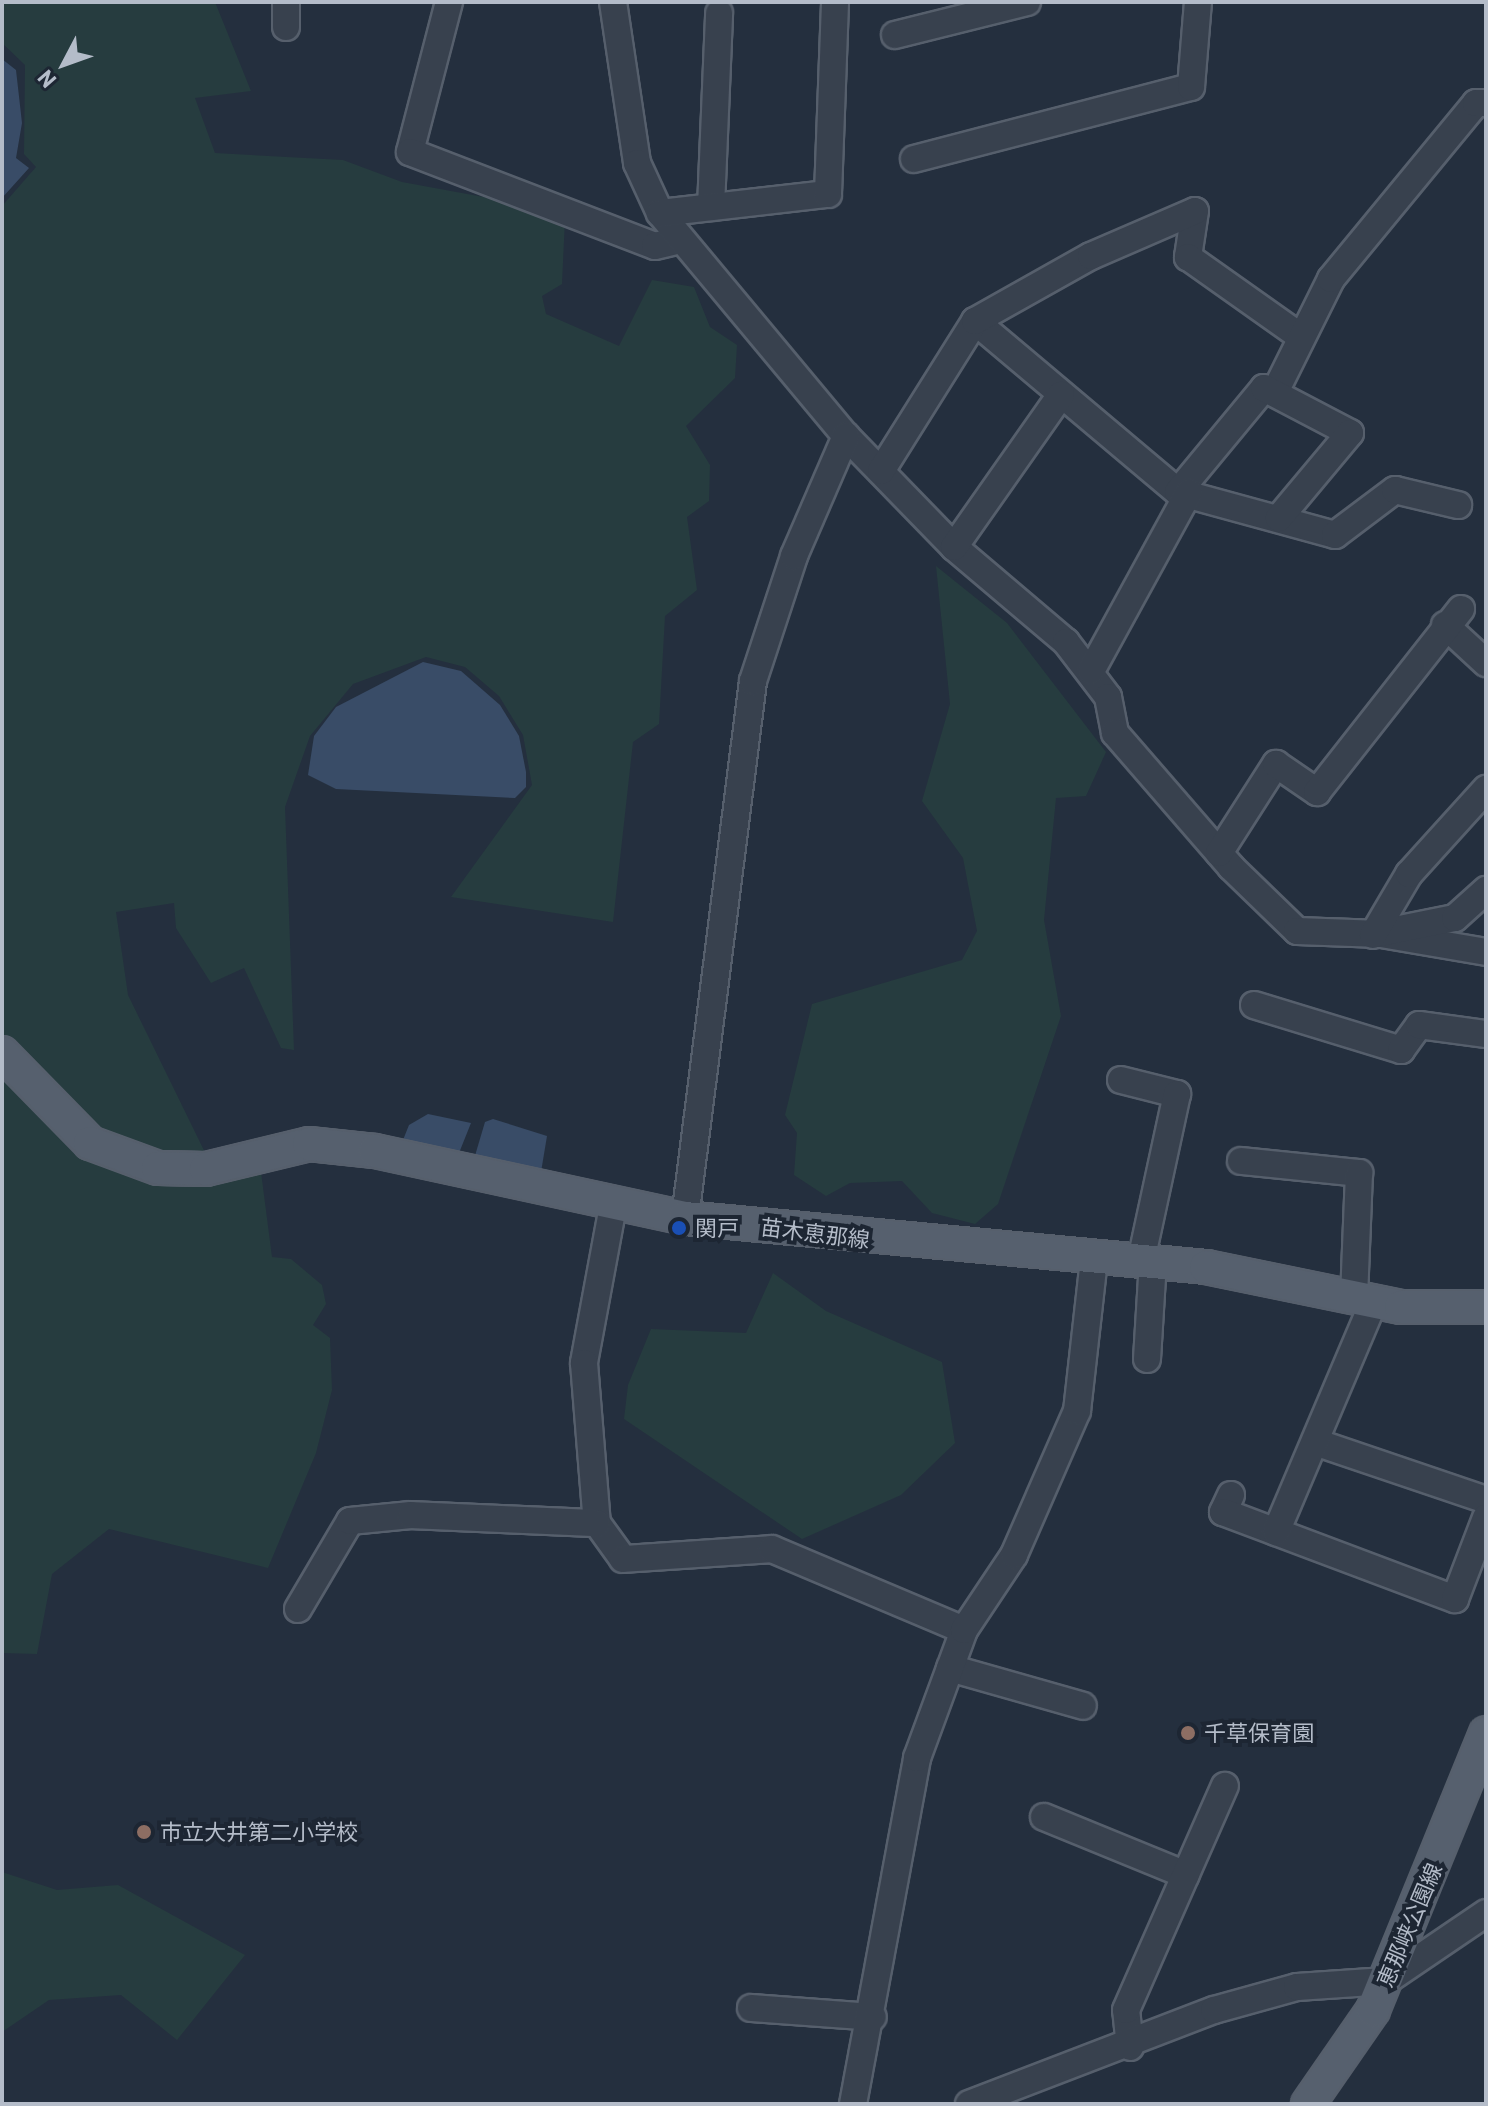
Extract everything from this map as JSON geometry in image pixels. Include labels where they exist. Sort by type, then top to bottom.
[{"type":"main road","name":"苗木恵那線","points":[[2,1053],[74,1130],[134,1164],[206,1169],[309,1144],[375,1151],[613,1206],[685,1218],[1094,1259],[1147,1261],[1363,1300],[1486,1307]]},
{"type":"main road","name":"恵那峡公園線","points":[[1308,2104],[1386,1981],[1486,1733]]},
{"type":"street","points":[[449,2],[410,152],[655,246],[681,240]]},
{"type":"street","points":[[613,2],[637,163],[660,213],[846,436],[954,547],[1091,671],[1108,697],[1115,733],[1219,853],[1297,931],[1373,935],[1486,952]]},
{"type":"street","points":[[660,213],[828,194],[835,2]]},
{"type":"street","points":[[895,35],[1027,2]]},
{"type":"street","points":[[914,159],[1191,87],[1198,2]]},
{"type":"street","points":[[711,207],[719,13]]},
{"type":"street","points":[[1275,392],[1331,279],[1476,103],[1486,103]]},
{"type":"street","points":[[881,471],[975,321],[1091,256],[1195,211],[1188,257],[1301,337]]},
{"type":"street","points":[[975,321],[1061,395],[1183,492],[1335,535],[1395,490],[1458,505]]},
{"type":"street","points":[[1091,671],[1183,492],[1264,388],[1350,433],[1279,518]]},
{"type":"street","points":[[954,547],[1061,395]]},
{"type":"street","points":[[685,1218],[753,681],[794,556],[846,436]]},
{"type":"street","points":[[1219,853],[1276,764],[1317,792],[1453,617],[1486,663]]},
{"type":"street","points":[[1373,935],[1409,874],[1486,789]]},
{"type":"street","points":[[1373,935],[1455,918],[1486,890]]},
{"type":"street","points":[[1254,1005],[1401,1050],[1419,1025],[1486,1034]]},
{"type":"street","points":[[1121,1080],[1177,1094],[1147,1261],[1147,1359]]},
{"type":"street","points":[[1241,1161],[1359,1173],[1363,1300],[1315,1442],[1276,1532]]},
{"type":"street","points":[[613,1206],[584,1363],[597,1523],[623,1559],[772,1549],[964,1630]]},
{"type":"street","points":[[853,2104],[873,2017],[917,1758],[964,1630],[1014,1555],[1077,1411],[1094,1259]]},
{"type":"street","points":[[1450,1306],[1486,1290]]},
{"type":"street","points":[[1315,1442],[1486,1500]]},
{"type":"street","points":[[1231,1495],[1223,1512],[1455,1599],[1486,1518]]},
{"type":"street","points":[[298,1609],[350,1521],[411,1515],[597,1523]]},
{"type":"street","points":[[950,1668],[1083,1706]]},
{"type":"street","points":[[1130,2047],[1126,2010],[1225,1786]]},
{"type":"street","points":[[1044,1817],[1186,1875]]},
{"type":"street","points":[[969,2104],[1130,2047],[1214,2010],[1297,1987],[1386,1981],[1486,1913]]},
{"type":"street","points":[[751,2008],[873,2017]]},
{"type":"green space","points":[[2,2],[215,2],[251,91],[195,98],[215,153],[343,160],[402,182],[489,198],[501,192],[565,219],[562,284],[542,296],[546,314],[619,346],[652,280],[694,287],[710,327],[737,345],[735,378],[686,426],[710,465],[709,501],[687,517],[697,590],[665,616],[659,724],[633,742],[613,922],[451,897],[532,785],[523,735],[499,696],[465,667],[426,657],[353,684],[310,736],[285,807],[294,1050],[281,1048],[244,968],[211,983],[176,928],[174,903],[116,912],[128,995],[219,1181],[261,1172],[272,1257],[291,1259],[322,1285],[326,1304],[313,1325],[330,1338],[332,1390],[316,1453],[268,1568],[109,1529],[52,1574],[37,1654],[2,1653],[2,206],[36,167],[24,154],[25,65],[2,43]]},
{"type":"green space","points":[[936,566],[1007,623],[1106,752],[1086,796],[1056,798],[1044,920],[1061,1016],[998,1204],[975,1224],[932,1213],[902,1181],[850,1183],[826,1196],[794,1175],[797,1133],[785,1115],[812,1004],[962,960],[977,931],[963,858],[922,801],[950,704]]},
{"type":"green space","points":[[773,1273],[826,1311],[942,1362],[955,1443],[901,1495],[802,1539],[624,1419],[628,1385],[651,1329],[746,1333]]},
{"type":"green space","points":[[2,1872],[57,1890],[118,1885],[245,1955],[177,2040],[121,1995],[49,2000],[2,2032]]},
{"type":"water","points":[[2,59],[16,70],[22,123],[16,158],[29,168],[2,198]]},
{"type":"water","points":[[423,662],[461,671],[500,705],[519,736],[526,772],[526,787],[515,798],[336,789],[308,775],[314,736],[336,707]]},
{"type":"water","points":[[428,1114],[471,1123],[457,1158],[401,1145],[409,1125]]},
{"type":"water","points":[[493,1119],[547,1136],[541,1172],[474,1159],[485,1122]]},
{"type":"place","name":"関戸","points":[[679,1228]]},
{"type":"place","name":"千草保育園","points":[[1188,1733]]},
{"type":"place","name":"市立大井第二小学校","points":[[144,1832]]}]
